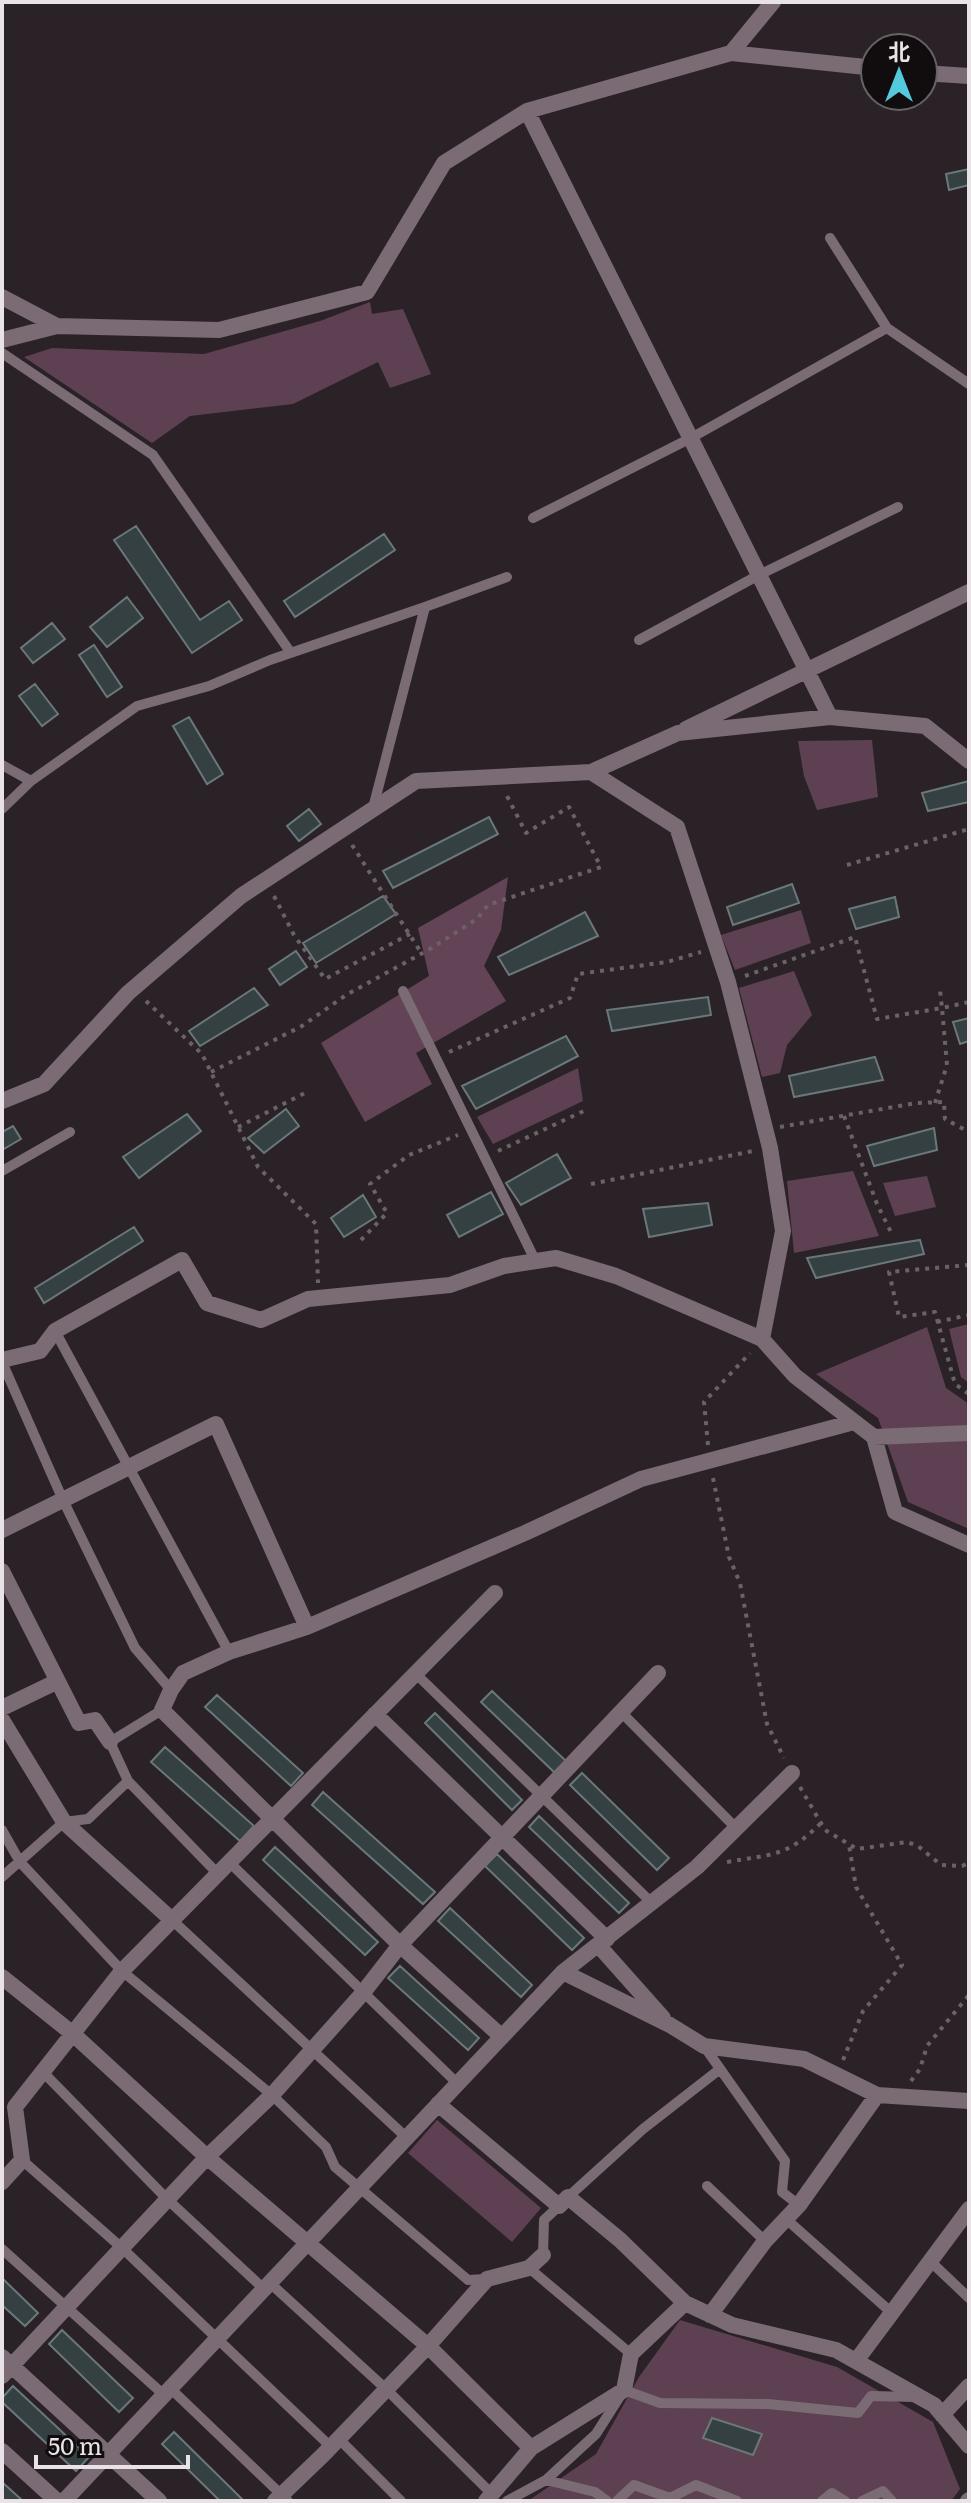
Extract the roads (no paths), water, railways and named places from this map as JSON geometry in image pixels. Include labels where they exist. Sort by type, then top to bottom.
[{"type":"street","points":[[731,53],[773,2]]},
{"type":"street","points":[[2,340],[57,326],[219,330],[367,292],[444,163],[527,111],[731,53],[859,66]]},
{"type":"street","points":[[939,74],[969,76]]},
{"type":"street","points":[[527,111],[830,717]]},
{"type":"street","points":[[2,297],[57,326]]},
{"type":"street","points":[[2,1101],[44,1084],[133,989],[241,896],[416,781],[591,772],[969,592]]},
{"type":"street","points":[[678,733],[830,717],[925,726],[969,761]]},
{"type":"street","points":[[591,772],[677,827],[728,982],[770,1148],[783,1231],[762,1339]]},
{"type":"street","points":[[2,1361],[40,1351],[55,1331],[182,1260],[207,1303],[261,1320],[308,1299],[450,1285],[504,1266],[556,1258],[616,1276],[762,1339],[795,1376],[874,1437],[895,1512],[969,1545]]},
{"type":"street","points":[[502,2037],[400,1945],[162,1710],[171,1690],[183,1673],[229,1652],[307,1627],[641,1479],[854,1422]]},
{"type":"street","points":[[2,1530],[216,1424],[307,1627]]},
{"type":"street","points":[[874,1437],[969,1433]]},
{"type":"street","points":[[2,1571],[79,1723],[95,1720],[110,1742]]},
{"type":"street","points":[[4,2173],[22,2160],[15,2107],[122,1971],[495,1593]]},
{"type":"street","points":[[159,2501],[5,2366],[65,2308],[207,2157],[272,2095],[362,1994],[400,1945],[658,1673]]},
{"type":"street","points":[[2,1708],[56,1682]]},
{"type":"street","points":[[375,1714],[503,1837],[603,1942],[670,2025]]},
{"type":"street","points":[[2,1720],[64,1822],[172,1920]]},
{"type":"street","points":[[64,2501],[563,1972],[697,1867],[792,1773]]},
{"type":"street","points":[[563,1972],[670,2025],[704,2046],[804,2059],[877,2095],[969,2101]]},
{"type":"street","points":[[2,1977],[73,2034],[207,2157],[428,2346],[531,2448]]},
{"type":"street","points":[[710,2315],[765,2241],[799,2205],[877,2095]]},
{"type":"street","points":[[438,2104],[620,2240],[685,2303],[732,2325],[836,2350],[934,2405],[969,2446]]},
{"type":"street","points":[[856,2361],[969,2209]]},
{"type":"street","points":[[282,2499],[428,2346],[487,2279],[529,2268],[543,2255]]},
{"type":"street","points":[[495,2499],[531,2448],[624,2390],[631,2354],[685,2303]]},
{"type":"street","points":[[942,2415],[969,2386]]},
{"type":"street","points":[[2,2451],[57,2501]]},
{"type":"lane","points":[[830,238],[887,328],[969,384]]},
{"type":"lane","points":[[533,518],[691,438],[887,328]]},
{"type":"lane","points":[[2,353],[153,455],[291,653]]},
{"type":"lane","points":[[639,640],[759,575],[898,507]]},
{"type":"lane","points":[[2,809],[31,781],[137,706],[209,686],[291,653],[507,577]]},
{"type":"lane","points":[[373,810],[425,607]]},
{"type":"lane","points":[[2,765],[31,781]]},
{"type":"lane","points":[[403,991],[536,1262]]},
{"type":"lane","points":[[2,1171],[70,1132]]},
{"type":"lane","points":[[55,1331],[229,1652]]},
{"type":"lane","points":[[2,1361],[63,1500],[135,1648],[171,1690]]},
{"type":"lane","points":[[415,1673],[653,1904]]},
{"type":"lane","points":[[162,1710],[110,1742],[128,1781],[458,2084]]},
{"type":"lane","points":[[621,1712],[737,1829]]},
{"type":"lane","points":[[2,1877],[64,1822],[88,1819],[128,1781]]},
{"type":"lane","points":[[2,1830],[20,1862],[122,1971],[272,2095],[326,2147],[335,2167],[468,2280],[487,2279]]},
{"type":"lane","points":[[172,1920],[407,2138]]},
{"type":"lane","points":[[704,2046],[785,2161],[782,2192],[799,2205]]},
{"type":"lane","points":[[543,2255],[544,2220],[643,2129],[720,2069]]},
{"type":"lane","points":[[42,2071],[167,2199],[386,2389],[495,2499],[546,2480],[596,2434],[624,2390],[660,2403],[768,2404],[858,2413],[871,2396],[920,2397]]},
{"type":"lane","points":[[22,2160],[401,2501]]},
{"type":"lane","points":[[707,2186],[765,2241]]},
{"type":"lane","points":[[786,2219],[892,2313]]},
{"type":"lane","points":[[2,2249],[65,2308],[167,2392],[282,2499]]},
{"type":"lane","points":[[930,2261],[969,2298]]},
{"type":"lane","points":[[529,2268],[631,2354]]},
{"type":"lane","points":[[546,2480],[595,2492],[607,2501]]},
{"type":"lane","points":[[617,2501],[634,2485],[670,2498],[696,2485],[737,2501]]},
{"type":"lane","points":[[862,2501],[883,2491],[892,2501]]},
{"type":"lane","points":[[822,2501],[832,2493],[845,2501]]}]
